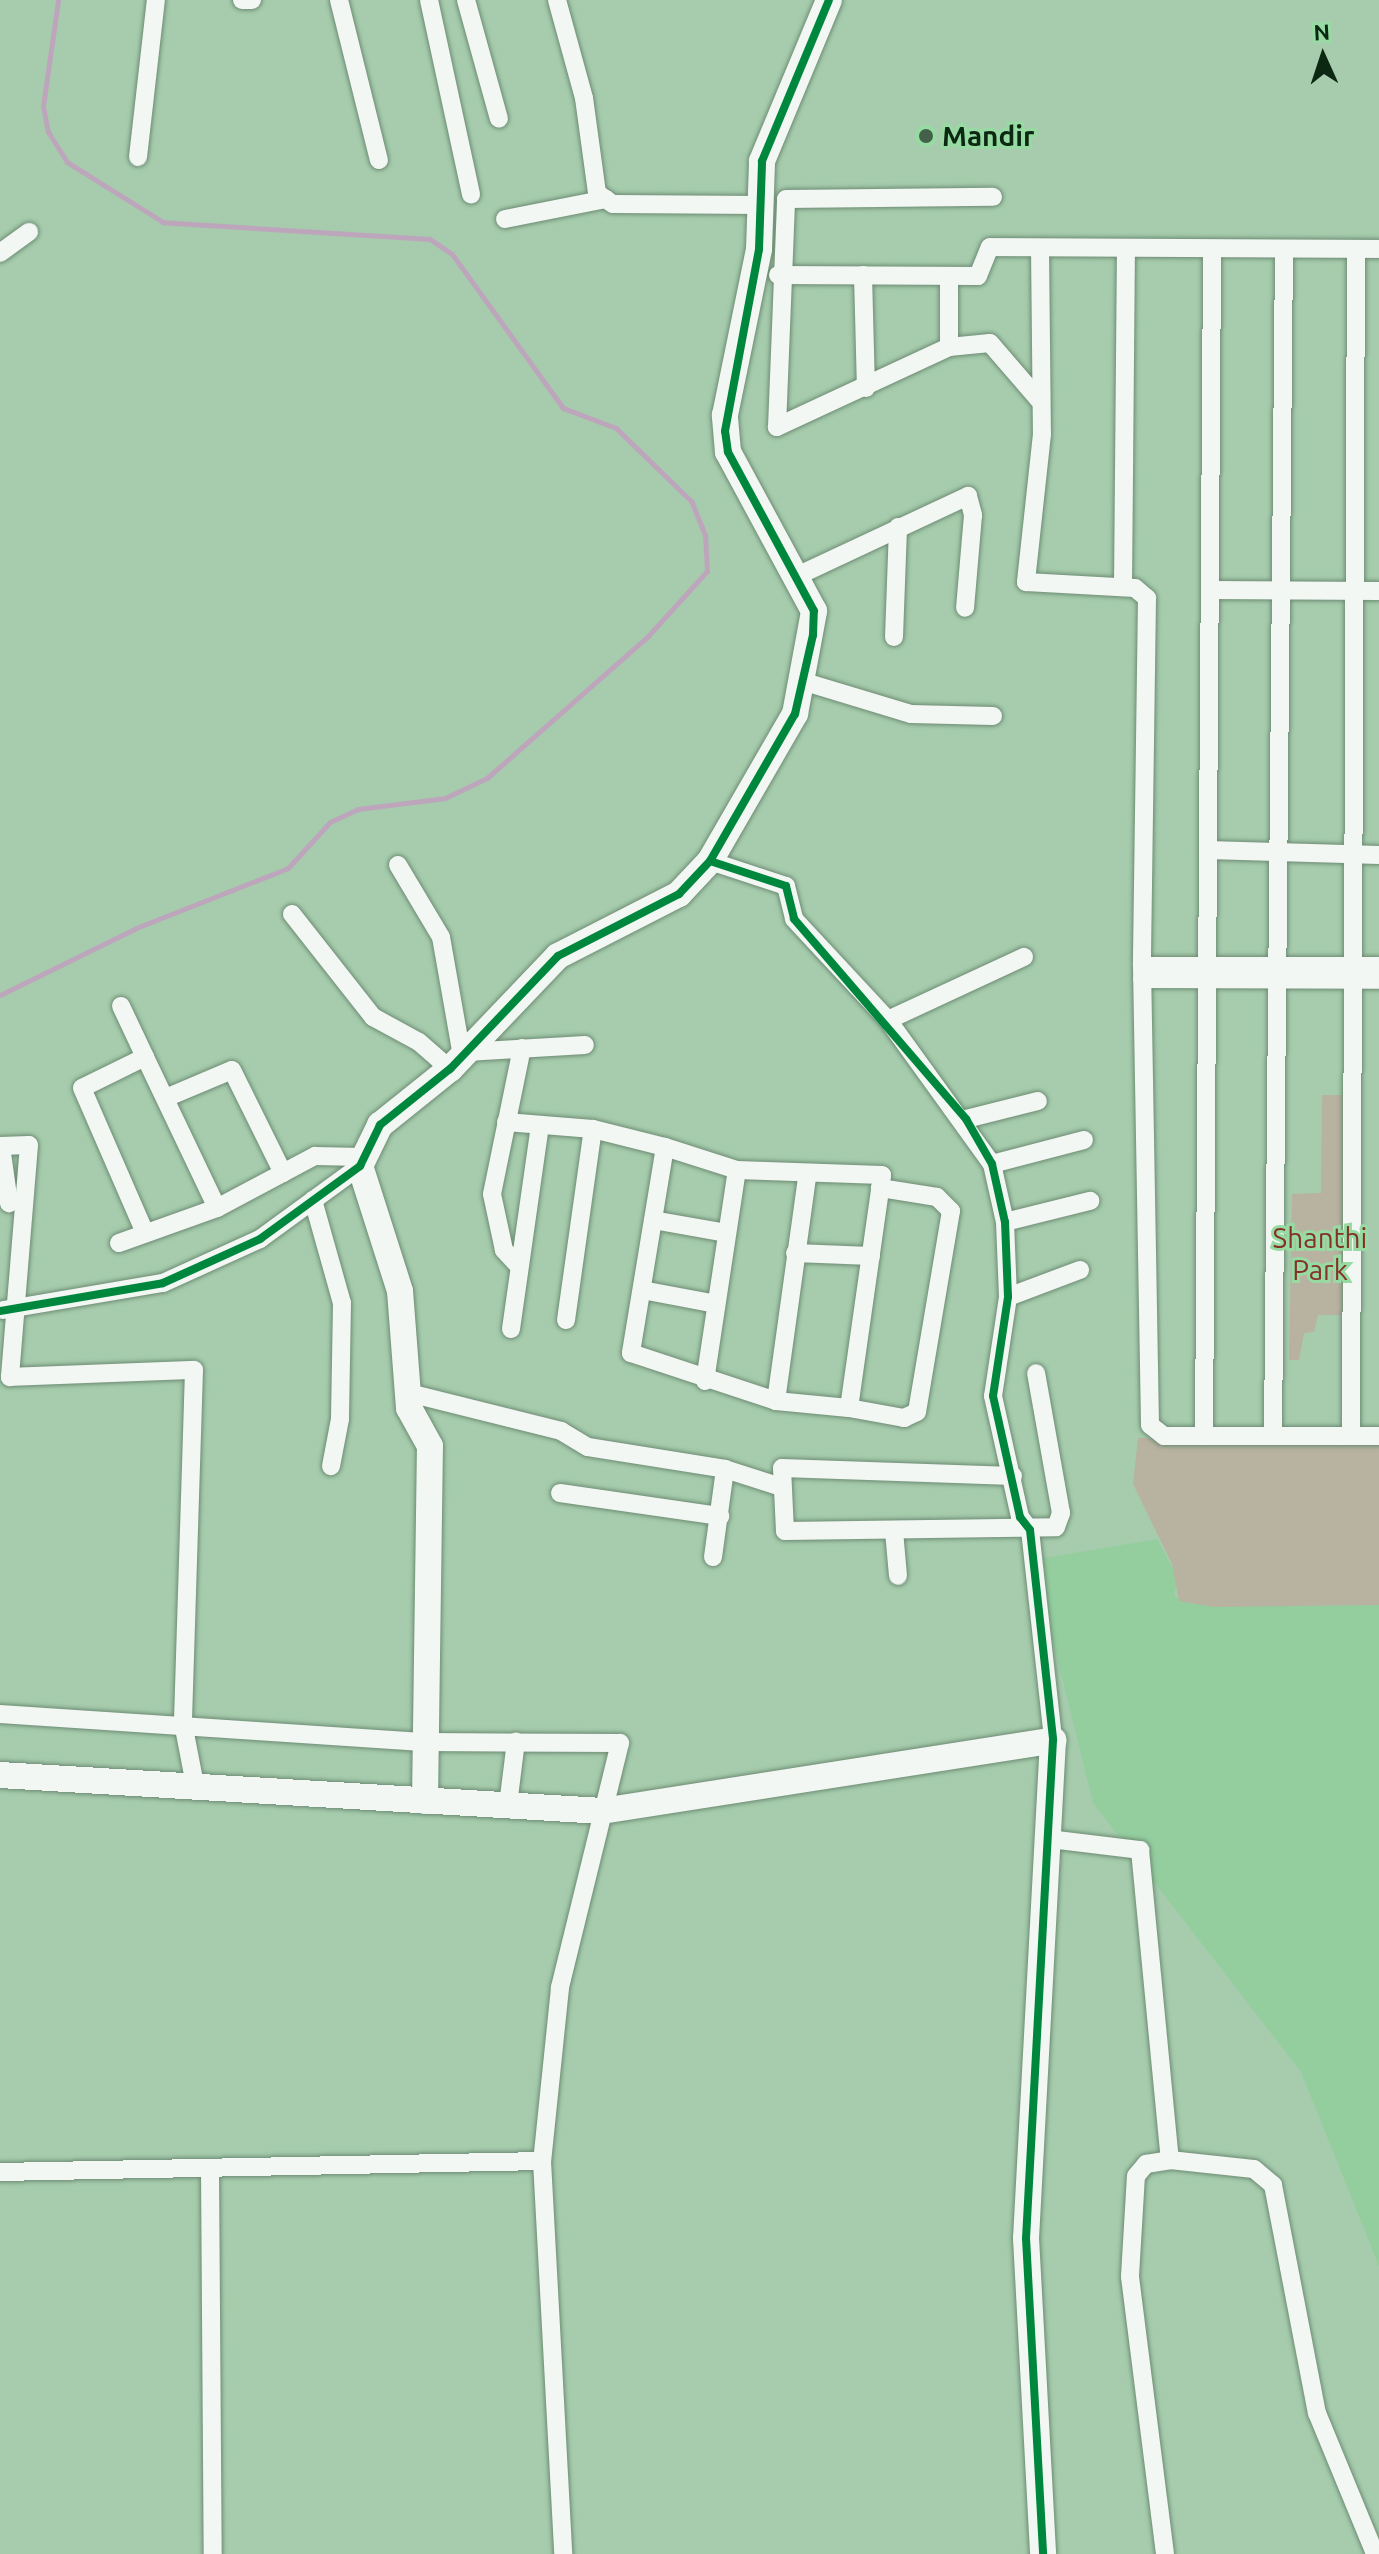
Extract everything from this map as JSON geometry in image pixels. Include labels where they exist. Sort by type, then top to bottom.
[{"type":"street","points":[[138,157],[156,0]]},
{"type":"street","points":[[242,0],[250,0]]},
{"type":"street","points":[[339,0],[379,160]]},
{"type":"street","points":[[429,0],[471,195]]},
{"type":"street","points":[[466,0],[499,119]]},
{"type":"street","points":[[557,0],[584,98],[597,193],[606,199]]},
{"type":"street","points":[[5,1309],[163,1283],[260,1239],[361,1162],[380,1125],[460,1059],[558,956],[679,894],[710,861],[795,714],[805,682],[814,611],[728,452],[725,431],[761,205],[762,161],[829,0]]},
{"type":"street","points":[[993,197],[786,199],[778,275],[777,427],[949,347],[990,343],[1041,402]]},
{"type":"street","points":[[505,219],[606,199],[761,205]]},
{"type":"street","points":[[0,253],[29,232]]},
{"type":"street","points":[[778,275],[983,274],[986,248],[1379,249]]},
{"type":"street","points":[[1040,248],[1041,402],[1026,582],[1123,587],[1147,598],[1142,972],[1150,1425],[1164,1436],[1379,1436]]},
{"type":"street","points":[[1123,587],[1126,248]]},
{"type":"street","points":[[1204,1434],[1212,249]]},
{"type":"street","points":[[1273,1436],[1284,249]]},
{"type":"street","points":[[1351,1436],[1356,249]]},
{"type":"street","points":[[863,275],[866,388]]},
{"type":"street","points":[[949,276],[949,347]]},
{"type":"street","points":[[797,576],[968,496],[965,608]]},
{"type":"street","points":[[894,637],[898,527]]},
{"type":"street","points":[[1210,590],[1379,591]]},
{"type":"street","points":[[805,682],[911,714],[993,716]]},
{"type":"street","points":[[1208,850],[1379,855]]},
{"type":"street","points":[[710,861],[786,886],[794,919],[888,1020],[966,1119],[992,1164],[1005,1222],[1008,1297],[993,1396],[1030,1530],[1053,1740],[1026,2238],[1043,2554]]},
{"type":"street","points":[[398,865],[441,937],[460,1059]]},
{"type":"street","points":[[292,914],[373,1017],[419,1042],[460,1059],[522,1048],[585,1045]]},
{"type":"street","points":[[888,1020],[1024,957]]},
{"type":"street","points":[[1142,972],[1352,973],[1379,966]]},
{"type":"street","points":[[1352,973],[1379,980]]},
{"type":"street","points":[[121,1006],[168,1097],[217,1208]]},
{"type":"street","points":[[516,1263],[504,1250],[492,1194],[522,1048]]},
{"type":"street","points":[[145,1057],[82,1088],[145,1233]]},
{"type":"street","points":[[168,1097],[232,1070],[283,1173]]},
{"type":"street","points":[[966,1119],[1038,1101]]},
{"type":"street","points":[[506,1122],[593,1129],[665,1147],[737,1170],[807,1177],[882,1175],[849,1408]]},
{"type":"street","points":[[511,1329],[516,1263],[540,1126]]},
{"type":"street","points":[[566,1320],[593,1129]]},
{"type":"street","points":[[992,1164],[1084,1140]]},
{"type":"street","points":[[11,1202],[29,1145],[1,1146],[11,1202],[5,1309],[10,1377],[194,1370],[183,1723],[196,1790]]},
{"type":"street","points":[[665,1147],[631,1353],[705,1381],[776,1401],[849,1408],[904,1418],[917,1412],[951,1211],[937,1197],[880,1188]]},
{"type":"street","points":[[119,1243],[217,1208],[315,1156],[361,1162]]},
{"type":"street","points":[[361,1162],[400,1291],[409,1393],[430,1446],[425,1801]]},
{"type":"street","points":[[705,1381],[737,1170]]},
{"type":"street","points":[[776,1401],[807,1177]]},
{"type":"street","points":[[313,1200],[342,1303],[340,1419],[331,1466]]},
{"type":"street","points":[[1005,1222],[1090,1201]]},
{"type":"street","points":[[653,1220],[726,1233]]},
{"type":"street","points":[[795,1253],[871,1256]]},
{"type":"street","points":[[1008,1297],[1080,1270]]},
{"type":"street","points":[[642,1290],[716,1304]]},
{"type":"street","points":[[1013,1476],[782,1468],[785,1531],[1030,1530],[1056,1527],[1061,1513],[1036,1373]]},
{"type":"street","points":[[409,1393],[561,1431],[588,1447],[725,1469],[781,1487]]},
{"type":"street","points":[[713,1557],[725,1469]]},
{"type":"street","points":[[560,1493],[720,1516]]},
{"type":"street","points":[[894,1531],[898,1576]]},
{"type":"street","points":[[0,1714],[183,1723],[426,1742],[620,1743],[560,1988],[542,2161],[563,2554]]},
{"type":"street","points":[[0,1775],[196,1790],[602,1811],[1053,1740]]},
{"type":"street","points":[[508,1805],[516,1741]]},
{"type":"street","points":[[1049,1839],[1140,1850],[1170,2160]]},
{"type":"street","points":[[1165,2554],[1130,2276],[1136,2176],[1146,2164],[1170,2160],[1254,2169],[1273,2185],[1317,2413],[1375,2554]]},
{"type":"street","points":[[0,2172],[542,2161]]},
{"type":"street","points":[[210,2169],[213,2554]]},
{"type":"shaded area","points":[[1157,1539],[1178,1577],[1174,1596],[1193,1604],[1379,1605],[1379,2266],[1301,2072],[1093,1803],[1033,1560]]},
{"type":"green space","name":"Shanthi Park","points":[[1322,1095],[1350,1095],[1348,1315],[1318,1315],[1314,1332],[1304,1333],[1299,1360],[1289,1360],[1292,1194],[1321,1193]]},
{"type":"green space","points":[[1138,1438],[1379,1440],[1379,1605],[1214,1607],[1179,1601],[1172,1564],[1133,1484]]},
{"type":"waterway","points":[[0,995],[136,928],[288,868],[330,822],[358,809],[445,798],[487,778],[648,636],[707,571],[705,535],[692,502],[616,428],[563,408],[452,254],[430,239],[163,222],[67,162],[48,132],[43,106],[58,0]]},
{"type":"cycle path","points":[[0,1311],[163,1283],[260,1239],[360,1166],[380,1125],[450,1069],[558,956],[679,894],[710,861],[795,714],[813,635],[814,611],[728,452],[725,431],[759,249],[762,161],[829,0]]},
{"type":"cycle path","points":[[710,861],[786,886],[794,919],[966,1119],[992,1164],[1005,1222],[1008,1297],[993,1396],[1020,1517],[1030,1530],[1053,1740],[1026,2238],[1043,2554]]},
{"type":"place","name":"Mandir","points":[[926,136]]}]
